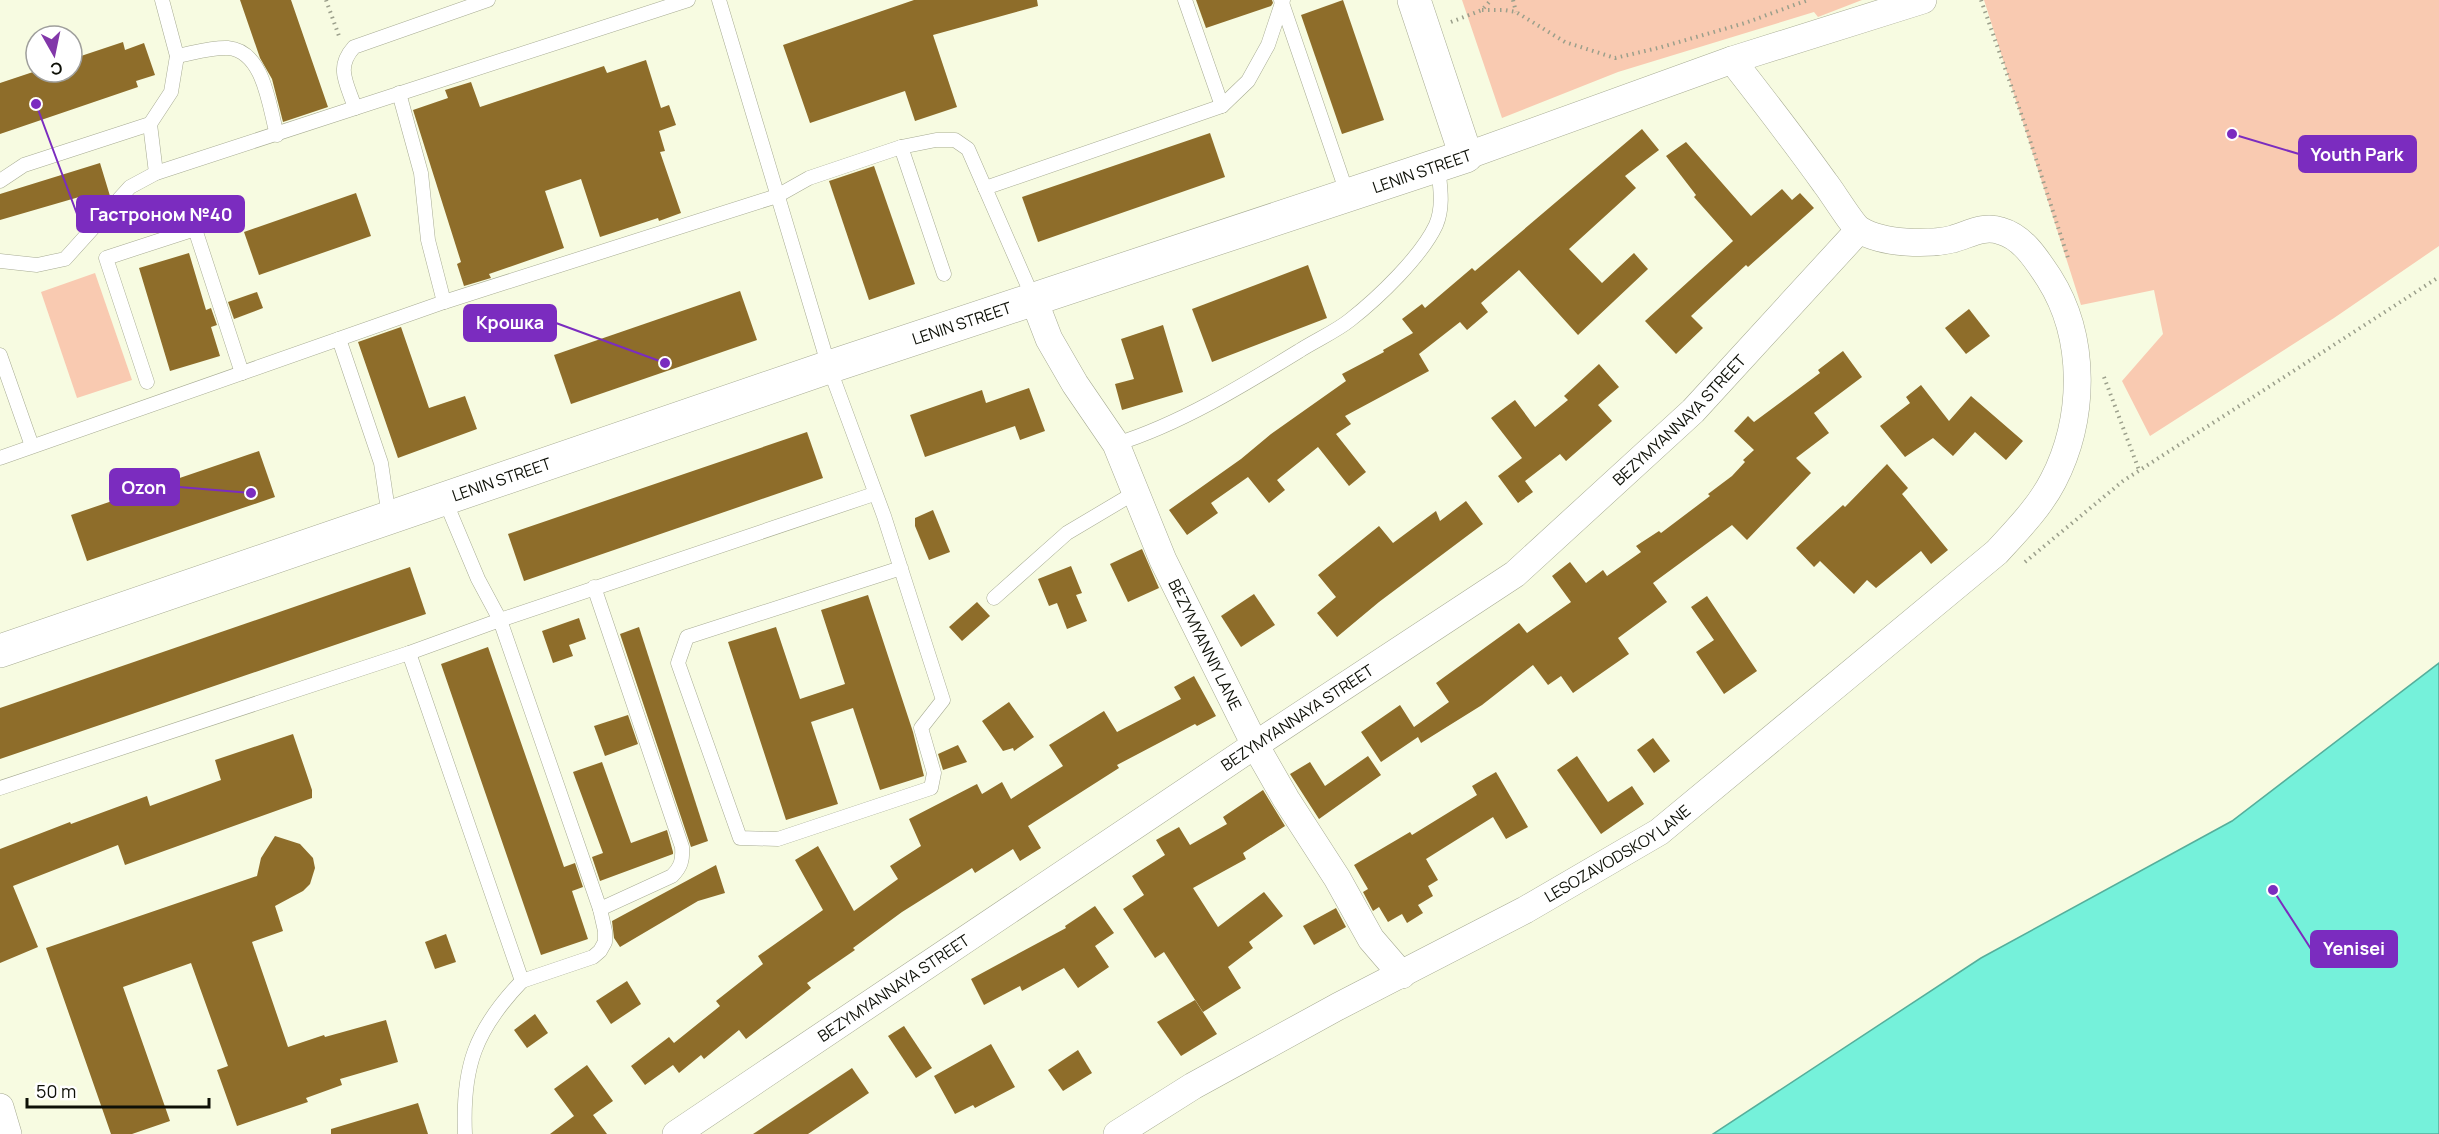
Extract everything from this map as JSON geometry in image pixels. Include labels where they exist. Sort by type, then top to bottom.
[{"type":"street","points":[[1414,0],[1424,31],[1452,160]]},
{"type":"street","name":"LENIN STREET","points":[[0,651],[830,367],[1348,196],[1732,60],[1923,0]]},
{"type":"street","points":[[1732,60],[1793,138],[1859,230]]},
{"type":"street","name":"LESOZAVODSKOY LANE","points":[[1117,1134],[1193,1086],[1337,1007],[1525,910],[1659,832],[1997,552],[2029,516],[2053,482],[2070,437],[2077,396],[2077,362],[2070,325],[2059,294],[2040,264],[2015,237],[2003,231],[1990,228],[1952,239],[1926,243],[1899,241],[1859,230]]},
{"type":"street","name":"BEZYMYANNAYA STREET","points":[[676,1134],[1255,745],[1515,574],[1693,411],[1859,230]]},
{"type":"street","name":"BEZYMYANNIY LANE","points":[[1034,300],[1049,339],[1075,384],[1116,444],[1163,560],[1255,745],[1286,799],[1337,878],[1371,939],[1402,975]]},
{"type":"street","points":[[0,1107],[8,1134]]},
{"type":"lane","points":[[0,181],[24,165],[150,124],[171,92],[177,56],[162,0]]},
{"type":"lane","points":[[355,108],[342,66],[345,57],[354,47],[488,0]]},
{"type":"lane","points":[[0,261],[37,265],[65,259],[130,187],[156,172],[277,135],[399,93],[688,0]]},
{"type":"lane","points":[[718,0],[830,367],[874,494],[884,516],[901,568],[943,700],[921,728],[934,772],[931,788],[778,839],[740,838],[678,663],[687,638],[901,568]]},
{"type":"lane","points":[[1185,0],[1222,106]]},
{"type":"lane","points":[[985,188],[1222,106],[1248,81],[1268,45],[1282,0]]},
{"type":"lane","points":[[1282,0],[1348,196]]},
{"type":"lane","points":[[177,56],[226,48],[239,50],[250,57],[258,69],[277,135]]},
{"type":"lane","points":[[399,93],[421,173],[428,240],[444,302]]},
{"type":"lane","points":[[150,124],[156,172]]},
{"type":"lane","points":[[0,458],[444,302],[777,196],[809,178],[901,147],[936,140],[956,140],[968,149],[1034,300]]},
{"type":"lane","points":[[901,147],[944,274]]},
{"type":"lane","points":[[1116,444],[1141,436],[1265,372],[1348,321],[1369,304],[1394,280],[1421,248],[1435,226],[1452,160]]},
{"type":"lane","points":[[147,382],[106,258],[195,229],[242,373]]},
{"type":"lane","points":[[339,339],[381,463],[389,516]]},
{"type":"lane","points":[[0,355],[32,446]]},
{"type":"lane","points":[[994,598],[1067,533],[1136,492]]},
{"type":"lane","points":[[0,788],[409,653],[594,587],[874,494]]},
{"type":"lane","points":[[444,498],[478,579],[500,620],[600,909],[605,931],[605,942],[593,957],[522,981],[502,1002],[482,1032],[470,1063],[464,1103],[465,1134]]},
{"type":"lane","points":[[594,587],[682,847],[683,859],[680,868],[672,876],[600,909]]},
{"type":"lane","points":[[409,653],[522,981]]},
{"type":"path","points":[[326,0],[345,57]]},
{"type":"path","points":[[1482,10],[1491,0]]},
{"type":"path","points":[[1512,0],[1516,12]]},
{"type":"path","points":[[1424,31],[1482,10],[1504,10],[1516,12],[1564,42],[1615,58],[1745,23],[1808,0]]},
{"type":"path","points":[[1981,0],[2025,125],[2071,268]]},
{"type":"path","points":[[2103,373],[2139,470]]},
{"type":"shaded area","points":[[1462,0],[1862,0],[1818,17],[1814,12],[1618,72],[1502,118]]},
{"type":"shaded area","points":[[1984,0],[2439,0],[2439,246],[2334,318],[2150,436],[2122,381],[2163,334],[2154,290],[2081,305]]},
{"type":"shaded area","points":[[95,273],[132,380],[77,398],[41,292]]},
{"type":"water","points":[[2439,663],[2439,1134],[1713,1134],[1981,958],[2232,821]]},
{"type":"building","points":[[240,0],[291,0],[328,107],[283,122],[272,79],[260,58]]},
{"type":"building","points":[[914,0],[1037,0],[1038,6],[933,35],[957,107],[915,121],[905,91],[810,123],[783,45]]},
{"type":"building","points":[[1196,0],[1272,0],[1273,3],[1271,6],[1206,28]]},
{"type":"building","points":[[1343,0],[1384,120],[1342,134],[1301,15]]},
{"type":"building","points":[[123,42],[125,50],[144,43],[155,75],[136,81],[138,87],[0,134],[0,83],[24,75],[24,84],[84,84],[84,55]]},
{"type":"building","points":[[646,60],[661,108],[669,105],[676,125],[659,131],[665,151],[660,152],[681,213],[600,237],[581,179],[545,191],[564,248],[489,274],[491,278],[464,286],[457,264],[461,262],[413,110],[448,98],[445,90],[471,82],[480,107],[604,66],[607,73]]},
{"type":"building","points":[[1642,129],[1659,150],[1625,176],[1636,188],[1569,249],[1602,283],[1634,253],[1648,269],[1578,335],[1519,270],[1481,303],[1488,312],[1467,330],[1460,322],[1419,354],[1429,371],[1345,416],[1351,424],[1336,434],[1366,472],[1349,486],[1318,447],[1277,480],[1285,490],[1269,503],[1248,477],[1211,503],[1218,513],[1187,535],[1169,510],[1346,381],[1342,374],[1384,352],[1383,350],[1413,333],[1402,319],[1422,304],[1425,308],[1472,268],[1475,271]]},
{"type":"building","points":[[1210,133],[1225,177],[1038,242],[1022,197]]},
{"type":"building","points":[[1686,142],[1751,216],[1782,189],[1792,200],[1800,193],[1814,208],[1748,267],[1746,265],[1691,316],[1703,328],[1676,354],[1645,321],[1733,241],[1694,197],[1696,195],[1666,156]]},
{"type":"building","points":[[100,163],[110,196],[108,198],[88,204],[86,195],[0,220],[0,194]]},
{"type":"building","points":[[874,166],[915,284],[869,300],[829,181]]},
{"type":"building","points":[[356,193],[371,236],[259,275],[244,232]]},
{"type":"building","points":[[189,253],[206,310],[211,308],[217,325],[211,327],[220,356],[170,371],[139,268]]},
{"type":"building","points":[[1308,265],[1327,318],[1212,362],[1192,309]]},
{"type":"building","points":[[740,291],[757,340],[571,404],[554,355]]},
{"type":"building","points":[[257,292],[263,308],[234,319],[228,302]]},
{"type":"building","points":[[1969,309],[1990,336],[1966,354],[1945,328]]},
{"type":"building","points":[[1163,325],[1183,392],[1122,410],[1115,384],[1134,379],[1121,339]]},
{"type":"building","points":[[401,327],[429,408],[465,396],[477,429],[398,458],[358,342]]},
{"type":"building","points":[[1843,351],[1862,377],[1814,413],[1829,433],[1796,458],[1811,473],[1747,540],[1732,525],[1653,583],[1667,602],[1618,638],[1629,654],[1573,693],[1561,676],[1548,685],[1533,665],[1482,705],[1421,743],[1418,737],[1381,762],[1361,732],[1400,705],[1414,727],[1449,702],[1436,683],[1519,623],[1527,633],[1571,602],[1552,576],[1570,562],[1586,583],[1603,570],[1607,576],[1641,552],[1636,546],[1659,531],[1661,533],[1710,496],[1708,494],[1732,476],[1745,462],[1743,460],[1754,450],[1734,431],[1748,416],[1754,422],[1820,373],[1818,370]]},
{"type":"building","points":[[1599,364],[1619,387],[1598,405],[1612,421],[1566,461],[1560,454],[1525,481],[1533,492],[1518,503],[1498,476],[1522,458],[1491,418],[1515,400],[1535,427],[1568,400],[1564,396]]},
{"type":"building","points":[[1921,385],[1949,421],[1971,396],[2023,441],[2006,460],[1975,432],[1953,456],[1933,438],[1905,457],[1880,426],[1910,403],[1906,397]]},
{"type":"building","points":[[1029,388],[1045,431],[1020,440],[1015,426],[925,457],[910,415],[982,390],[986,403]]},
{"type":"building","points":[[807,432],[823,478],[524,581],[508,534]]},
{"type":"building","points":[[259,451],[275,497],[87,561],[71,515]]},
{"type":"building","points":[[1887,464],[1908,488],[1902,494],[1948,550],[1931,564],[1921,551],[1876,588],[1867,580],[1854,594],[1820,561],[1814,567],[1796,548],[1843,505],[1845,507]]},
{"type":"building","points":[[1466,501],[1483,524],[1379,602],[1337,637],[1317,613],[1336,597],[1318,575],[1379,526],[1393,543],[1436,511],[1440,521]]},
{"type":"building","points":[[933,510],[950,552],[929,560],[915,526],[915,518]]},
{"type":"building","points":[[1142,549],[1159,588],[1128,602],[1110,564]]},
{"type":"building","points":[[1071,566],[1082,593],[1076,595],[1087,621],[1067,629],[1057,603],[1049,606],[1038,579]]},
{"type":"building","points":[[410,567],[426,614],[0,759],[0,708]]},
{"type":"building","points":[[1254,594],[1275,625],[1241,647],[1221,616]]},
{"type":"building","points":[[868,595],[913,732],[924,776],[880,790],[853,708],[811,722],[838,804],[786,820],[728,642],[776,627],[800,699],[845,684],[821,610]]},
{"type":"building","points":[[1707,596],[1757,671],[1724,694],[1696,652],[1714,640],[1691,607]]},
{"type":"building","points":[[977,602],[990,616],[962,641],[949,627]]},
{"type":"building","points":[[579,618],[586,639],[569,645],[573,656],[553,663],[542,631]]},
{"type":"building","points":[[639,627],[708,841],[691,847],[620,634]]},
{"type":"building","points":[[488,647],[564,867],[575,863],[583,887],[572,891],[588,939],[541,955],[441,664]]},
{"type":"building","points":[[1194,676],[1216,716],[1197,726],[1195,724],[1117,765],[1119,768],[1028,826],[1041,848],[1020,861],[1013,849],[975,873],[972,868],[902,912],[853,948],[855,950],[807,983],[811,988],[746,1039],[739,1030],[704,1059],[701,1055],[679,1073],[673,1065],[645,1085],[631,1066],[669,1037],[674,1043],[720,1006],[716,1001],[763,964],[758,956],[823,910],[795,860],[818,846],[854,911],[898,879],[890,866],[921,846],[909,819],[977,784],[982,794],[1002,782],[1011,799],[1063,766],[1049,745],[1104,711],[1117,732],[1181,699],[1174,687]]},
{"type":"building","points":[[1009,702],[1034,737],[1014,751],[1013,748],[1003,751],[982,721]]},
{"type":"building","points":[[628,715],[638,744],[605,756],[594,726]]},
{"type":"building","points":[[293,734],[312,790],[312,798],[125,865],[118,845],[13,886],[38,947],[0,963],[0,849],[147,796],[150,806],[221,780],[215,760]]},
{"type":"building","points":[[1653,738],[1670,761],[1654,773],[1637,750]]},
{"type":"building","points":[[958,745],[967,762],[943,770],[938,754]]},
{"type":"building","points":[[1368,756],[1381,775],[1319,819],[1290,774],[1310,762],[1325,786]]},
{"type":"building","points":[[1577,756],[1608,802],[1632,786],[1644,804],[1601,834],[1557,770]]},
{"type":"building","points":[[602,762],[631,843],[667,830],[673,854],[600,881],[592,857],[603,853],[573,772]]},
{"type":"building","points":[[1496,772],[1528,827],[1506,839],[1493,817],[1426,859],[1438,880],[1428,886],[1433,896],[1418,905],[1423,913],[1407,923],[1402,914],[1388,922],[1379,907],[1373,911],[1363,892],[1368,889],[1354,865],[1410,832],[1412,835],[1477,795],[1472,786]]},
{"type":"building","points":[[1263,790],[1285,826],[1243,853],[1246,859],[1193,888],[1218,927],[1264,892],[1283,916],[1249,942],[1253,948],[1228,967],[1241,988],[1203,1012],[1164,952],[1155,958],[1123,909],[1144,895],[1132,876],[1165,855],[1156,840],[1179,827],[1190,845],[1227,824],[1223,817]]},
{"type":"building","points":[[275,836],[300,844],[313,858],[315,868],[310,884],[303,891],[275,906],[283,931],[252,942],[288,1047],[324,1035],[325,1037],[386,1020],[398,1062],[340,1079],[342,1085],[306,1098],[308,1102],[237,1126],[217,1070],[228,1066],[191,963],[123,987],[170,1121],[132,1134],[111,1134],[46,948],[257,876],[261,858]]},
{"type":"building","points":[[716,865],[725,893],[698,901],[620,947],[614,938],[612,921]]},
{"type":"building","points":[[1095,906],[1114,933],[1095,946],[1109,967],[1078,988],[1064,968],[1022,991],[1020,986],[984,1005],[971,979],[1066,928],[1065,926]]},
{"type":"building","points":[[1336,908],[1346,927],[1314,945],[1303,926]]},
{"type":"building","points":[[446,934],[456,962],[435,969],[425,942]]},
{"type":"building","points":[[627,981],[641,1004],[611,1024],[596,1001]]},
{"type":"building","points":[[1195,1000],[1217,1034],[1181,1056],[1157,1022]]},
{"type":"building","points":[[535,1014],[548,1033],[527,1048],[514,1030]]},
{"type":"building","points":[[904,1026],[932,1068],[916,1078],[888,1036]]},
{"type":"building","points":[[991,1044],[1015,1087],[975,1108],[973,1105],[955,1114],[934,1076]]},
{"type":"building","points":[[1078,1050],[1092,1073],[1063,1091],[1048,1070]]},
{"type":"building","points":[[587,1065],[613,1101],[593,1115],[607,1134],[550,1134],[574,1116],[554,1089]]},
{"type":"building","points":[[852,1068],[869,1093],[808,1134],[753,1134]]},
{"type":"building","points":[[418,1103],[428,1134],[331,1134],[331,1129]]},
{"type":"place","name":"Гастроном №40","points":[[36,104]]},
{"type":"place","name":"Youth Park","points":[[2232,134]]},
{"type":"place","name":"Крошка","points":[[665,363]]},
{"type":"place","name":"Ozon","points":[[251,493]]},
{"type":"place","name":"Yenisei","points":[[2273,890]]}]
